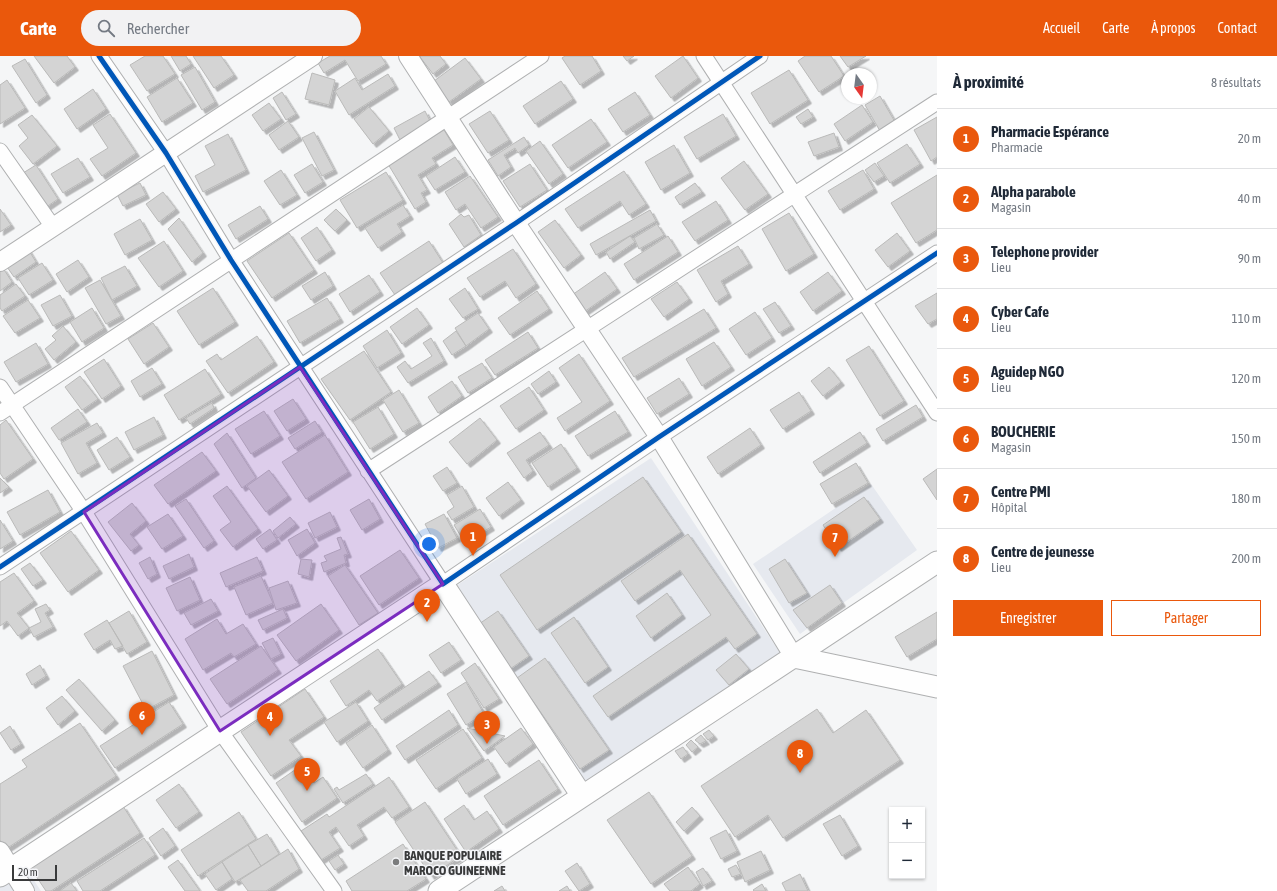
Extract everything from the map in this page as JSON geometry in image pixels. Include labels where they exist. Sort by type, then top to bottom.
[{"type":"main road","points":[[439,891],[937,562]]},
{"type":"main road","points":[[4,865],[220,731],[443,584],[582,796]]},
{"type":"main road","points":[[794,657],[937,687]]},
{"type":"street","points":[[99,56],[166,153],[300,367],[443,584],[660,437],[937,253]]},
{"type":"street","points":[[0,262],[313,56]]},
{"type":"street","points":[[408,56],[586,329],[660,437],[794,657]]},
{"type":"street","points":[[0,414],[541,56]]},
{"type":"street","points":[[704,56],[937,413]]},
{"type":"street","points":[[0,567],[516,223],[760,56]]},
{"type":"street","points":[[368,471],[937,102]]},
{"type":"street","points":[[0,150],[53,227]]},
{"type":"street","points":[[0,387],[84,512],[220,731],[334,891]]},
{"type":"street","points":[[4,865],[25,891]]},
{"type":"highlighted area","points":[[300,367],[443,584],[220,731],[84,512]]},
{"type":"shaded area","points":[[651,458],[780,653],[582,783],[453,588]]},
{"type":"shaded area","points":[[871,484],[917,550],[800,634],[753,564]]},
{"type":"shaded area","points":[[21,861],[41,891],[0,891],[0,876]]},
{"type":"building","points":[[34,56],[67,56],[75,67],[54,83]]},
{"type":"building","points":[[145,56],[163,56],[175,74],[147,91],[130,65]]},
{"type":"building","points":[[171,56],[186,56],[191,64],[180,71]]},
{"type":"building","points":[[193,56],[221,56],[234,75],[214,88]]},
{"type":"building","points":[[330,56],[381,56],[386,64],[358,81],[345,60],[324,73],[318,63]]},
{"type":"building","points":[[440,56],[446,64],[433,74],[420,57]]},
{"type":"building","points":[[565,56],[592,56],[601,71],[580,85],[562,58]]},
{"type":"building","points":[[623,56],[634,56],[627,61]]},
{"type":"building","points":[[683,56],[698,78],[671,98],[655,76]]},
{"type":"building","points":[[805,56],[831,56],[841,71],[841,78],[819,92],[798,61]]},
{"type":"building","points":[[840,56],[866,56],[848,67]]},
{"type":"building","points":[[465,58],[481,79],[449,102],[434,81]]},
{"type":"building","points":[[25,59],[47,95],[36,103],[12,66]]},
{"type":"building","points":[[195,67],[215,102],[202,110],[181,75]]},
{"type":"building","points":[[789,70],[808,100],[770,124],[751,93]]},
{"type":"building","points":[[312,73],[335,80],[329,105],[305,99]]},
{"type":"building","points":[[388,74],[395,86],[349,115],[335,91],[355,78],[362,90]]},
{"type":"building","points":[[177,78],[193,103],[162,122],[147,97]]},
{"type":"building","points":[[7,80],[25,108],[0,124],[0,85]]},
{"type":"building","points":[[561,81],[573,99],[535,124],[523,106]]},
{"type":"building","points":[[93,89],[106,109],[77,129],[64,109]]},
{"type":"building","points":[[282,92],[296,114],[286,120],[273,98]]},
{"type":"building","points":[[635,92],[650,115],[623,132],[608,109]]},
{"type":"building","points":[[880,96],[895,122],[880,131],[865,105],[877,104],[877,98]]},
{"type":"building","points":[[269,103],[281,119],[263,131],[252,115]]},
{"type":"building","points":[[862,105],[873,122],[845,141],[834,124]]},
{"type":"building","points":[[369,107],[389,131],[373,144],[354,119]]},
{"type":"building","points":[[808,109],[813,117],[801,124],[796,117]]},
{"type":"building","points":[[425,111],[431,123],[400,140],[394,128]]},
{"type":"building","points":[[490,111],[509,140],[488,153],[469,124]]},
{"type":"building","points":[[110,114],[136,153],[102,176],[90,159],[108,148],[93,125]]},
{"type":"building","points":[[723,114],[736,136],[697,159],[684,137]]},
{"type":"building","points":[[32,115],[57,146],[33,164],[19,146],[28,138],[18,125]]},
{"type":"building","points":[[937,117],[937,157],[931,161],[914,130]]},
{"type":"building","points":[[591,119],[607,142],[568,168],[552,145]]},
{"type":"building","points":[[288,121],[299,137],[279,150],[269,135]]},
{"type":"building","points":[[444,130],[453,145],[432,158],[436,164],[418,175],[427,190],[421,193],[426,202],[415,209],[388,164]]},
{"type":"building","points":[[314,132],[334,170],[322,176],[302,138]]},
{"type":"building","points":[[834,133],[839,147],[814,156],[808,142]]},
{"type":"building","points":[[228,134],[246,170],[203,192],[195,176],[215,165],[205,146]]},
{"type":"building","points":[[524,137],[529,145],[518,153],[515,148],[504,155],[511,167],[498,176],[488,160]]},
{"type":"building","points":[[540,141],[563,174],[549,184],[526,151]]},
{"type":"building","points":[[907,144],[920,164],[890,183],[877,163]]},
{"type":"building","points":[[674,145],[690,173],[661,190],[645,162]]},
{"type":"building","points":[[455,157],[465,172],[435,190],[426,176]]},
{"type":"building","points":[[78,158],[90,177],[63,193],[51,174]]},
{"type":"building","points":[[744,161],[768,194],[745,210],[721,178]]},
{"type":"building","points":[[875,163],[884,176],[874,182],[865,170]]},
{"type":"building","points":[[312,164],[323,182],[305,193],[294,175]]},
{"type":"building","points":[[530,164],[547,190],[520,207],[503,181]]},
{"type":"building","points":[[36,165],[58,199],[45,208],[23,173]]},
{"type":"building","points":[[281,170],[297,195],[280,205],[264,181]]},
{"type":"building","points":[[863,170],[874,189],[840,210],[828,191]]},
{"type":"building","points":[[624,171],[646,204],[629,215],[620,201],[578,228],[565,209]]},
{"type":"building","points":[[386,172],[403,200],[357,228],[340,200]]},
{"type":"building","points":[[937,175],[937,230],[916,243],[891,203]]},
{"type":"building","points":[[470,176],[498,217],[481,228],[465,204],[456,210],[445,192]]},
{"type":"building","points":[[140,183],[146,195],[123,206],[117,194]]},
{"type":"building","points":[[695,183],[702,192],[680,205],[675,197]]},
{"type":"building","points":[[163,192],[176,209],[159,222],[146,204]]},
{"type":"building","points":[[716,201],[728,220],[695,241],[682,222]]},
{"type":"building","points":[[403,205],[410,216],[397,224],[402,232],[378,248],[365,228]]},
{"type":"building","points":[[260,206],[268,219],[236,239],[228,225]]},
{"type":"building","points":[[0,209],[11,225],[0,232]]},
{"type":"building","points":[[336,209],[347,220],[335,231],[324,220]]},
{"type":"building","points":[[650,210],[656,221],[596,255],[590,244]]},
{"type":"building","points":[[789,213],[814,254],[786,271],[762,229]]},
{"type":"building","points":[[461,214],[464,217],[469,215],[481,235],[464,247],[449,224]]},
{"type":"building","points":[[179,218],[203,253],[192,262],[168,229]]},
{"type":"building","points":[[140,219],[152,240],[125,255],[114,234]]},
{"type":"building","points":[[555,220],[581,255],[564,268],[538,232]]},
{"type":"building","points":[[657,224],[664,235],[639,249],[634,238]]},
{"type":"building","points":[[317,227],[332,250],[316,261],[301,238]]},
{"type":"building","points":[[289,233],[314,270],[272,298],[247,261]]},
{"type":"building","points":[[897,233],[910,251],[888,267],[875,250]]},
{"type":"building","points":[[630,236],[635,242],[610,259],[606,252]]},
{"type":"building","points":[[668,236],[678,252],[634,280],[624,264]]},
{"type":"building","points":[[164,241],[183,271],[159,287],[138,258]]},
{"type":"building","points":[[429,241],[443,263],[395,295],[380,273]]},
{"type":"building","points":[[738,246],[749,264],[721,281],[728,294],[716,302],[697,270]]},
{"type":"building","points":[[28,249],[36,262],[14,277],[5,264]]},
{"type":"building","points":[[513,249],[536,284],[516,298],[505,281],[480,297],[467,278]]},
{"type":"building","points":[[78,260],[89,277],[67,292],[56,274]]},
{"type":"building","points":[[42,263],[53,280],[29,295],[18,278]]},
{"type":"building","points":[[125,266],[137,286],[112,300],[101,278]]},
{"type":"building","points":[[3,268],[12,282],[0,291],[0,270]]},
{"type":"building","points":[[325,272],[333,286],[311,300],[302,286]]},
{"type":"building","points":[[605,272],[617,289],[584,312],[572,295]]},
{"type":"building","points":[[828,272],[842,291],[813,311],[800,292]]},
{"type":"building","points":[[369,275],[380,292],[350,312],[339,294]]},
{"type":"building","points":[[100,280],[121,316],[106,324],[85,288]]},
{"type":"building","points":[[677,282],[689,299],[664,317],[651,299]]},
{"type":"building","points":[[16,284],[25,296],[2,311],[0,308],[0,295]]},
{"type":"building","points":[[213,288],[235,322],[199,345],[177,311]]},
{"type":"building","points":[[465,288],[478,309],[463,318],[449,299]]},
{"type":"building","points":[[537,291],[549,309],[510,335],[498,318]]},
{"type":"building","points":[[937,293],[937,319],[928,324],[915,306]]},
{"type":"building","points":[[60,295],[72,316],[53,326],[41,305]]},
{"type":"building","points":[[327,298],[340,319],[300,343],[287,321]]},
{"type":"building","points":[[28,300],[40,318],[15,333],[3,316]]},
{"type":"building","points":[[775,302],[791,326],[779,333],[763,309]]},
{"type":"building","points":[[92,308],[104,328],[82,342],[70,322]]},
{"type":"building","points":[[417,308],[429,325],[402,344],[390,327]]},
{"type":"building","points":[[704,309],[716,328],[634,377],[622,358]]},
{"type":"building","points":[[755,312],[772,338],[746,355],[729,329]]},
{"type":"building","points":[[478,313],[489,329],[466,346],[455,328]]},
{"type":"building","points":[[153,323],[169,347],[144,364],[128,339]]},
{"type":"building","points":[[63,326],[76,342],[54,360],[45,349],[56,340],[52,336]]},
{"type":"building","points":[[387,330],[401,353],[377,368],[363,346]]},
{"type":"building","points":[[456,331],[466,346],[452,355],[443,341]]},
{"type":"building","points":[[528,332],[538,348],[495,375],[485,360]]},
{"type":"building","points":[[257,336],[274,362],[228,393],[206,361],[217,354],[221,360]]},
{"type":"building","points":[[431,338],[444,361],[408,383],[397,367],[405,361],[411,369],[432,356],[423,343]]},
{"type":"building","points":[[714,342],[731,367],[702,386],[686,359]]},
{"type":"building","points":[[36,343],[48,364],[16,382],[4,362]]},
{"type":"building","points":[[869,346],[904,401],[880,416],[846,360]]},
{"type":"building","points":[[364,351],[391,392],[350,420],[321,379]]},
{"type":"building","points":[[579,354],[610,401],[565,431],[557,418],[582,402],[559,368]]},
{"type":"building","points":[[104,359],[121,386],[102,399],[84,372]]},
{"type":"building","points":[[482,363],[492,378],[468,393],[458,377]]},
{"type":"building","points":[[829,367],[841,382],[823,396],[811,381]]},
{"type":"building","points":[[152,368],[162,384],[140,397],[131,381]]},
{"type":"building","points":[[205,369],[221,394],[179,420],[164,395]]},
{"type":"building","points":[[549,371],[556,382],[538,394],[531,384]]},
{"type":"building","points":[[80,376],[98,399],[82,410],[65,387]]},
{"type":"building","points":[[679,378],[689,394],[657,414],[647,398]]},
{"type":"building","points":[[452,381],[462,396],[438,413],[428,397]]},
{"type":"building","points":[[529,387],[544,410],[516,429],[500,406]]},
{"type":"building","points":[[399,390],[419,423],[403,432],[383,400]]},
{"type":"building","points":[[799,392],[811,411],[783,429],[770,410]]},
{"type":"building","points":[[293,399],[306,419],[287,431],[274,411]]},
{"type":"building","points":[[212,403],[214,408],[190,424],[186,418]]},
{"type":"building","points":[[916,405],[923,417],[883,441],[876,429]]},
{"type":"building","points":[[378,407],[394,434],[370,449],[353,422]]},
{"type":"building","points":[[78,409],[87,422],[59,440],[51,428]]},
{"type":"building","points":[[264,411],[280,436],[251,454],[235,429]]},
{"type":"building","points":[[615,411],[628,432],[588,456],[575,436]]},
{"type":"building","points":[[154,417],[163,435],[134,450],[125,432]]},
{"type":"building","points":[[480,418],[497,440],[467,464],[449,442]]},
{"type":"building","points":[[6,420],[33,459],[4,479],[0,473],[0,425]]},
{"type":"building","points":[[315,421],[322,432],[295,449],[288,438]]},
{"type":"building","points":[[97,423],[103,433],[86,443],[97,463],[78,474],[61,443]]},
{"type":"building","points":[[750,428],[761,445],[718,474],[707,457]]},
{"type":"building","points":[[540,432],[549,445],[526,460],[533,471],[524,478],[507,453]]},
{"type":"building","points":[[860,432],[867,443],[820,473],[813,462]]},
{"type":"building","points":[[227,433],[256,478],[242,488],[214,444]]},
{"type":"building","points":[[325,435],[348,472],[306,499],[282,462]]},
{"type":"building","points":[[117,437],[130,457],[109,470],[97,450]]},
{"type":"building","points":[[561,444],[577,468],[548,487],[532,463]]},
{"type":"building","points":[[202,452],[216,471],[168,504],[154,485]]},
{"type":"building","points":[[856,463],[868,483],[832,504],[820,484]]},
{"type":"building","points":[[447,467],[457,483],[443,491],[433,476]]},
{"type":"building","points":[[937,469],[937,500],[923,479]]},
{"type":"building","points":[[269,470],[288,496],[266,512],[247,486]]},
{"type":"building","points":[[643,477],[681,532],[537,630],[500,575]]},
{"type":"building","points":[[0,478],[9,487],[0,493]]},
{"type":"building","points":[[508,482],[521,500],[499,516],[486,498]]},
{"type":"building","points":[[227,486],[258,529],[233,547],[220,530],[231,522],[213,496]]},
{"type":"building","points":[[462,486],[474,507],[452,520],[447,512],[454,507],[447,495]]},
{"type":"building","points":[[48,490],[60,512],[20,535],[7,512]]},
{"type":"building","points":[[864,497],[880,519],[838,548],[823,525]]},
{"type":"building","points":[[186,499],[214,541],[204,548],[175,506]]},
{"type":"building","points":[[369,499],[380,519],[362,530],[350,510]]},
{"type":"building","points":[[132,503],[146,521],[130,534],[139,545],[131,551],[108,522]]},
{"type":"building","points":[[480,509],[491,527],[465,543],[454,525]]},
{"type":"building","points":[[330,512],[337,527],[315,538],[308,523]]},
{"type":"building","points":[[168,514],[183,536],[162,549],[147,527]]},
{"type":"building","points":[[444,514],[457,538],[438,548],[425,524]]},
{"type":"building","points":[[290,517],[296,524],[278,538],[273,531]]},
{"type":"building","points":[[0,520],[13,541],[0,549]]},
{"type":"building","points":[[270,529],[277,540],[263,549],[256,539]]},
{"type":"building","points":[[307,529],[315,543],[297,556],[288,540]]},
{"type":"building","points":[[71,531],[99,570],[68,592],[40,553]]},
{"type":"building","points":[[688,534],[757,634],[735,649],[726,637],[608,717],[593,696],[711,615],[680,570],[635,601],[621,581]]},
{"type":"building","points":[[341,537],[348,554],[344,555],[346,563],[324,572],[321,563],[327,561],[324,556],[341,549],[337,538]]},
{"type":"building","points":[[400,550],[419,578],[379,605],[360,576]]},
{"type":"building","points":[[189,554],[194,567],[169,579],[163,566]]},
{"type":"building","points":[[150,557],[157,574],[148,579],[139,563]]},
{"type":"building","points":[[257,557],[263,571],[226,587],[220,573]]},
{"type":"building","points":[[301,559],[312,560],[309,577],[298,574]]},
{"type":"building","points":[[785,559],[807,593],[789,603],[769,569]]},
{"type":"building","points":[[30,563],[43,580],[33,586],[21,569]]},
{"type":"building","points":[[345,565],[378,613],[359,625],[328,576]]},
{"type":"building","points":[[14,573],[34,601],[17,613],[29,628],[18,636],[7,621],[0,626],[0,582]]},
{"type":"building","points":[[261,576],[273,603],[246,615],[234,587]]},
{"type":"building","points":[[190,577],[200,600],[177,611],[166,588]]},
{"type":"building","points":[[288,581],[297,603],[276,610],[269,588]]},
{"type":"building","points":[[830,585],[842,603],[807,628],[793,610]]},
{"type":"building","points":[[667,593],[682,615],[651,638],[636,616]]},
{"type":"building","points":[[211,599],[218,611],[191,625],[184,613]]},
{"type":"building","points":[[46,604],[50,610],[45,613],[53,627],[34,637],[29,628],[41,622],[35,609]]},
{"type":"building","points":[[321,604],[339,630],[296,661],[277,635]]},
{"type":"building","points":[[283,609],[287,618],[263,630],[258,620]]},
{"type":"building","points":[[129,611],[147,642],[127,654],[109,623]]},
{"type":"building","points":[[498,611],[529,656],[510,669],[479,624]]},
{"type":"building","points":[[937,612],[937,639],[907,657],[895,637]]},
{"type":"building","points":[[574,617],[608,667],[585,683],[551,633]]},
{"type":"building","points":[[217,619],[226,634],[243,624],[256,644],[234,657],[231,653],[203,670],[185,639]]},
{"type":"building","points":[[107,620],[123,646],[115,649],[110,640],[94,650],[84,634]]},
{"type":"building","points":[[273,638],[281,654],[271,659],[262,643]]},
{"type":"building","points":[[449,642],[461,660],[441,673],[429,655]]},
{"type":"building","points":[[261,646],[278,670],[227,704],[210,679]]},
{"type":"building","points":[[378,649],[402,684],[377,701],[369,690],[346,706],[330,681]]},
{"type":"building","points":[[152,651],[174,695],[146,710],[123,666]]},
{"type":"building","points":[[736,654],[749,669],[729,685],[716,670]]},
{"type":"building","points":[[545,658],[609,750],[580,769],[517,678]]},
{"type":"building","points":[[475,663],[499,699],[484,708],[461,673]]},
{"type":"building","points":[[40,665],[46,676],[32,685],[26,674]]},
{"type":"building","points":[[429,671],[438,683],[382,720],[374,708]]},
{"type":"building","points":[[79,679],[115,720],[102,731],[66,690]]},
{"type":"building","points":[[466,682],[484,714],[466,725],[447,694]]},
{"type":"building","points":[[305,689],[324,717],[289,740],[301,756],[271,776],[241,732]]},
{"type":"building","points":[[62,696],[75,711],[58,725],[46,708]]},
{"type":"building","points":[[169,702],[183,724],[115,768],[100,746]]},
{"type":"building","points":[[356,702],[368,721],[337,742],[324,722]]},
{"type":"building","points":[[817,709],[833,733],[866,710],[900,760],[783,838],[768,815],[735,837],[701,786]]},
{"type":"building","points":[[449,710],[458,725],[405,760],[396,746]]},
{"type":"building","points":[[80,723],[116,776],[6,849],[0,840],[0,784],[27,767],[22,760]]},
{"type":"building","points":[[372,725],[388,750],[363,768],[346,743]]},
{"type":"building","points":[[10,726],[21,744],[11,750],[0,733]]},
{"type":"building","points":[[467,728],[505,736],[484,751]]},
{"type":"building","points":[[521,728],[533,744],[506,764],[494,747]]},
{"type":"building","points":[[463,729],[482,758],[436,789],[416,760]]},
{"type":"building","points":[[709,730],[714,736],[708,740],[703,734]]},
{"type":"building","points":[[701,735],[706,741],[700,744],[695,740]]},
{"type":"building","points":[[691,740],[698,747],[692,752],[686,745]]},
{"type":"building","points":[[683,747],[688,754],[681,759],[675,751]]},
{"type":"building","points":[[488,759],[497,774],[466,794],[457,779]]},
{"type":"building","points":[[539,760],[558,789],[503,825],[484,796]]},
{"type":"building","points":[[302,765],[314,783],[323,777],[337,798],[302,822],[276,783]]},
{"type":"building","points":[[366,774],[373,784],[343,803],[334,789],[337,787],[339,790]]},
{"type":"building","points":[[389,777],[409,807],[392,818],[384,807],[357,825],[364,836],[349,846],[336,827],[329,832],[340,848],[321,860],[301,831],[327,814],[329,817]]},
{"type":"building","points":[[179,784],[199,812],[176,828],[156,800]]},
{"type":"building","points":[[649,792],[692,856],[651,884],[607,820]]},
{"type":"building","points":[[425,802],[461,856],[431,876],[395,822]]},
{"type":"building","points":[[464,805],[474,820],[487,811],[499,829],[466,852],[444,819]]},
{"type":"building","points":[[123,806],[140,833],[51,891],[46,891],[30,867]]},
{"type":"building","points":[[692,807],[700,816],[684,831],[676,822]]},
{"type":"building","points":[[239,812],[256,839],[198,876],[181,850]]},
{"type":"building","points":[[840,815],[858,846],[842,856],[823,824]]},
{"type":"building","points":[[163,828],[175,846],[161,856],[149,838]]},
{"type":"building","points":[[726,830],[737,851],[721,859],[710,838]]},
{"type":"building","points":[[267,834],[279,854],[261,866],[248,845]]},
{"type":"building","points":[[144,838],[155,855],[100,891],[83,891],[77,881]]},
{"type":"building","name":"BANQUE POPULAIRE MAROCO GUINEENNE","points":[[403,844],[426,879],[407,891],[352,891],[346,881]]},
{"type":"building","points":[[248,845],[261,866],[235,882],[222,862]]},
{"type":"building","points":[[288,849],[299,869],[266,891],[248,891],[240,880]]},
{"type":"building","points":[[761,851],[770,870],[745,882],[737,862]]},
{"type":"building","points":[[338,855],[344,864],[335,870],[329,861]]},
{"type":"building","points":[[178,860],[200,891],[185,891],[168,867]]},
{"type":"building","points":[[222,862],[232,879],[216,890],[205,874]]},
{"type":"building","points":[[577,863],[590,884],[579,891],[565,871]]},
{"type":"building","points":[[736,865],[741,874],[732,877],[728,869]]},
{"type":"building","points":[[688,867],[700,884],[691,891],[670,891],[664,884]]},
{"type":"building","points":[[703,868],[712,881],[703,886],[696,872]]},
{"type":"building","points":[[800,874],[808,891],[786,891],[782,883]]},
{"type":"building","points":[[71,883],[77,891],[60,891]]},
{"type":"building","points":[[762,884],[766,891],[753,890]]},
{"type":"building","points":[[502,886],[505,891],[494,891]]},
{"type":"building","points":[[567,886],[570,891],[559,891]]},
{"type":"cycle path","points":[[99,56],[166,153],[231,260],[443,584],[659,437],[937,253]]},
{"type":"cycle path","points":[[0,567],[516,223],[760,56]]},
{"type":"place","name":"Pharmacie Espérance","points":[[473,556]]},
{"type":"place","name":"Centre PMI","points":[[835,557]]},
{"type":"place","name":"Alpha parabole","points":[[427,622]]},
{"type":"place","name":"BOUCHERIE","points":[[142,735]]},
{"type":"place","name":"Cyber Cafe","points":[[270,736]]},
{"type":"place","name":"Telephone provider","points":[[487,744]]},
{"type":"place","name":"Centre de jeunesse","points":[[800,773]]},
{"type":"place","name":"Aguidep NGO","points":[[307,791]]},
{"type":"place","name":"BANQUE POPULAIRE MAROCO GUINEENNE","points":[[396,862]]}]
